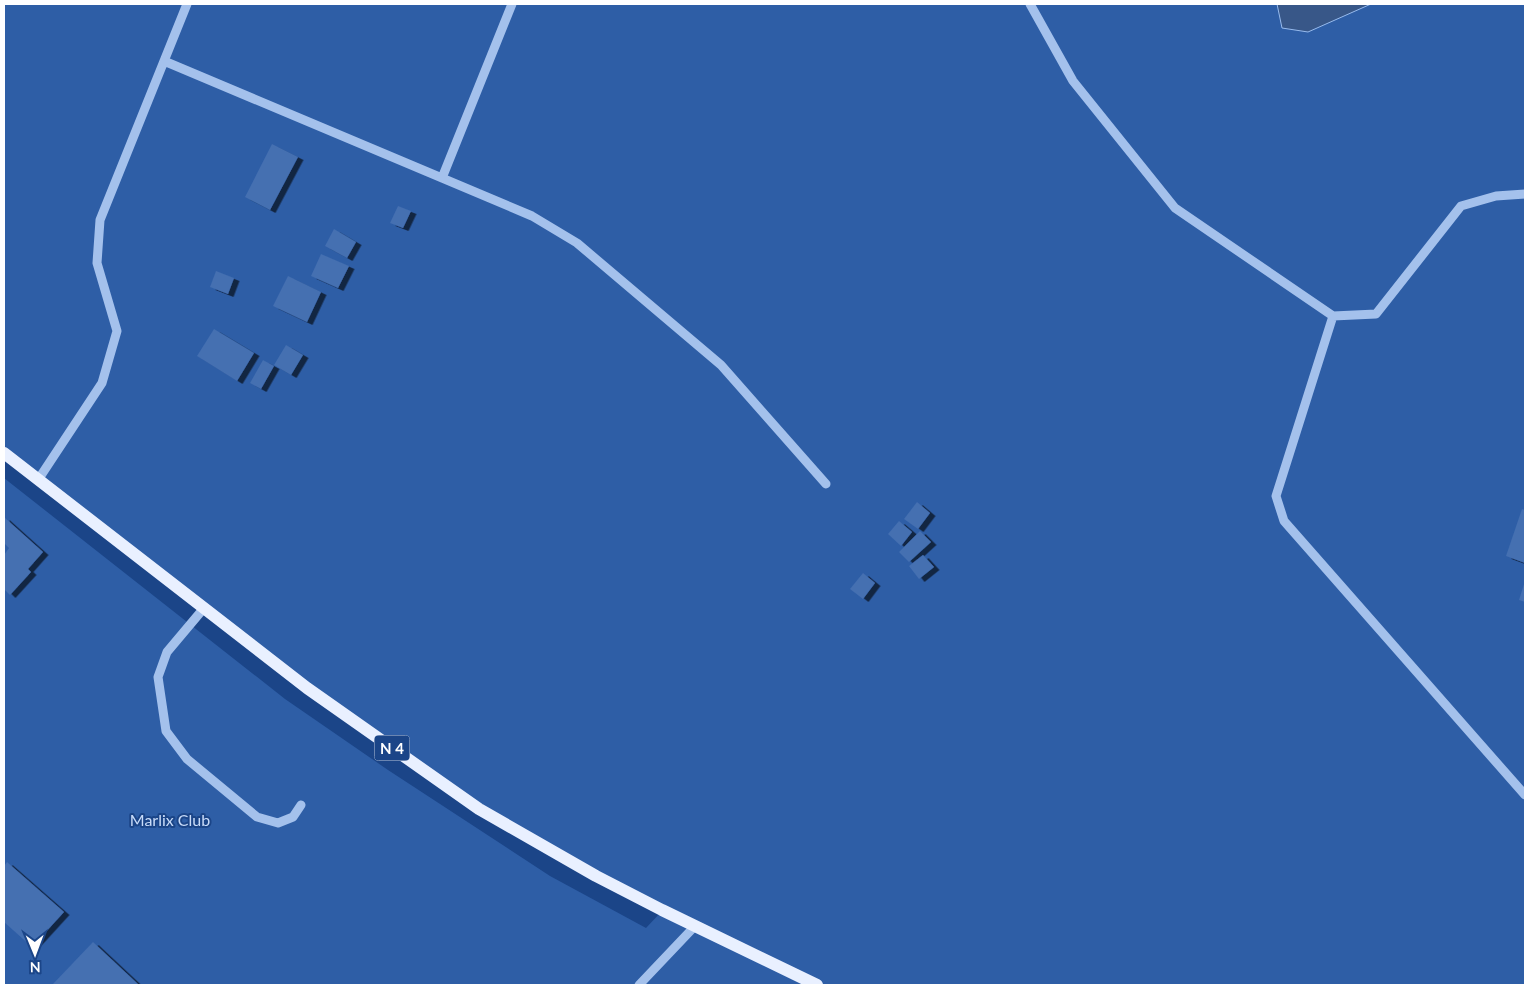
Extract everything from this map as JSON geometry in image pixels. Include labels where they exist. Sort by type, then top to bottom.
[{"type":"main road","name":"N 4","points":[[4,453],[307,688],[479,809],[596,876],[817,985]]},
{"type":"street","points":[[38,480],[102,384],[116,331],[97,263],[100,220],[187,4]]},
{"type":"street","points":[[442,178],[512,4]]},
{"type":"street","points":[[1030,4],[1072,81],[1175,208],[1333,316],[1376,314],[1462,206],[1496,196],[1525,194]]},
{"type":"street","points":[[164,62],[532,216],[577,243],[721,365],[826,484]]},
{"type":"street","points":[[1333,316],[1276,496],[1284,521],[1525,795]]},
{"type":"street","points":[[204,608],[167,652],[158,677],[166,731],[187,759],[257,817],[278,823],[293,817],[301,805]]},
{"type":"street","points":[[639,985],[695,926]]},
{"type":"green space","name":"Marlix Club","points":[[4,4],[1525,4],[1525,985],[4,985],[4,478],[285,699],[388,770],[550,876],[646,928],[662,911],[407,760],[4,453]]},
{"type":"shaded area","points":[[1277,4],[1371,4],[1308,32],[1282,28]]},
{"type":"building","points":[[272,144],[298,157],[270,210],[245,197]]},
{"type":"building","points":[[398,206],[411,211],[403,228],[390,223]]},
{"type":"building","points":[[334,229],[356,242],[347,258],[325,246]]},
{"type":"building","points":[[321,254],[349,266],[338,288],[311,276]]},
{"type":"building","points":[[216,271],[234,278],[228,294],[210,287]]},
{"type":"building","points":[[288,276],[321,292],[307,322],[273,306]]},
{"type":"building","points":[[214,329],[254,353],[237,381],[197,356]]},
{"type":"building","points":[[286,345],[303,355],[291,375],[274,365]]},
{"type":"building","points":[[263,360],[274,366],[261,389],[250,383]]},
{"type":"building","points":[[917,502],[930,513],[918,529],[904,519]]},
{"type":"building","points":[[1522,509],[1525,510],[1525,563],[1506,556]]},
{"type":"building","points":[[4,517],[43,552],[28,569],[31,572],[10,595],[4,589],[4,555],[9,548],[4,543]]},
{"type":"building","points":[[899,521],[912,532],[901,546],[888,534]]},
{"type":"building","points":[[920,531],[931,542],[909,562],[899,552]]},
{"type":"building","points":[[923,555],[934,567],[919,579],[909,566]]},
{"type":"building","points":[[863,573],[875,583],[863,599],[850,589]]},
{"type":"building","points":[[1525,581],[1525,602],[1519,600]]},
{"type":"building","points":[[7,862],[64,912],[32,947],[4,922],[4,866]]},
{"type":"building","points":[[93,942],[139,985],[53,984]]}]
